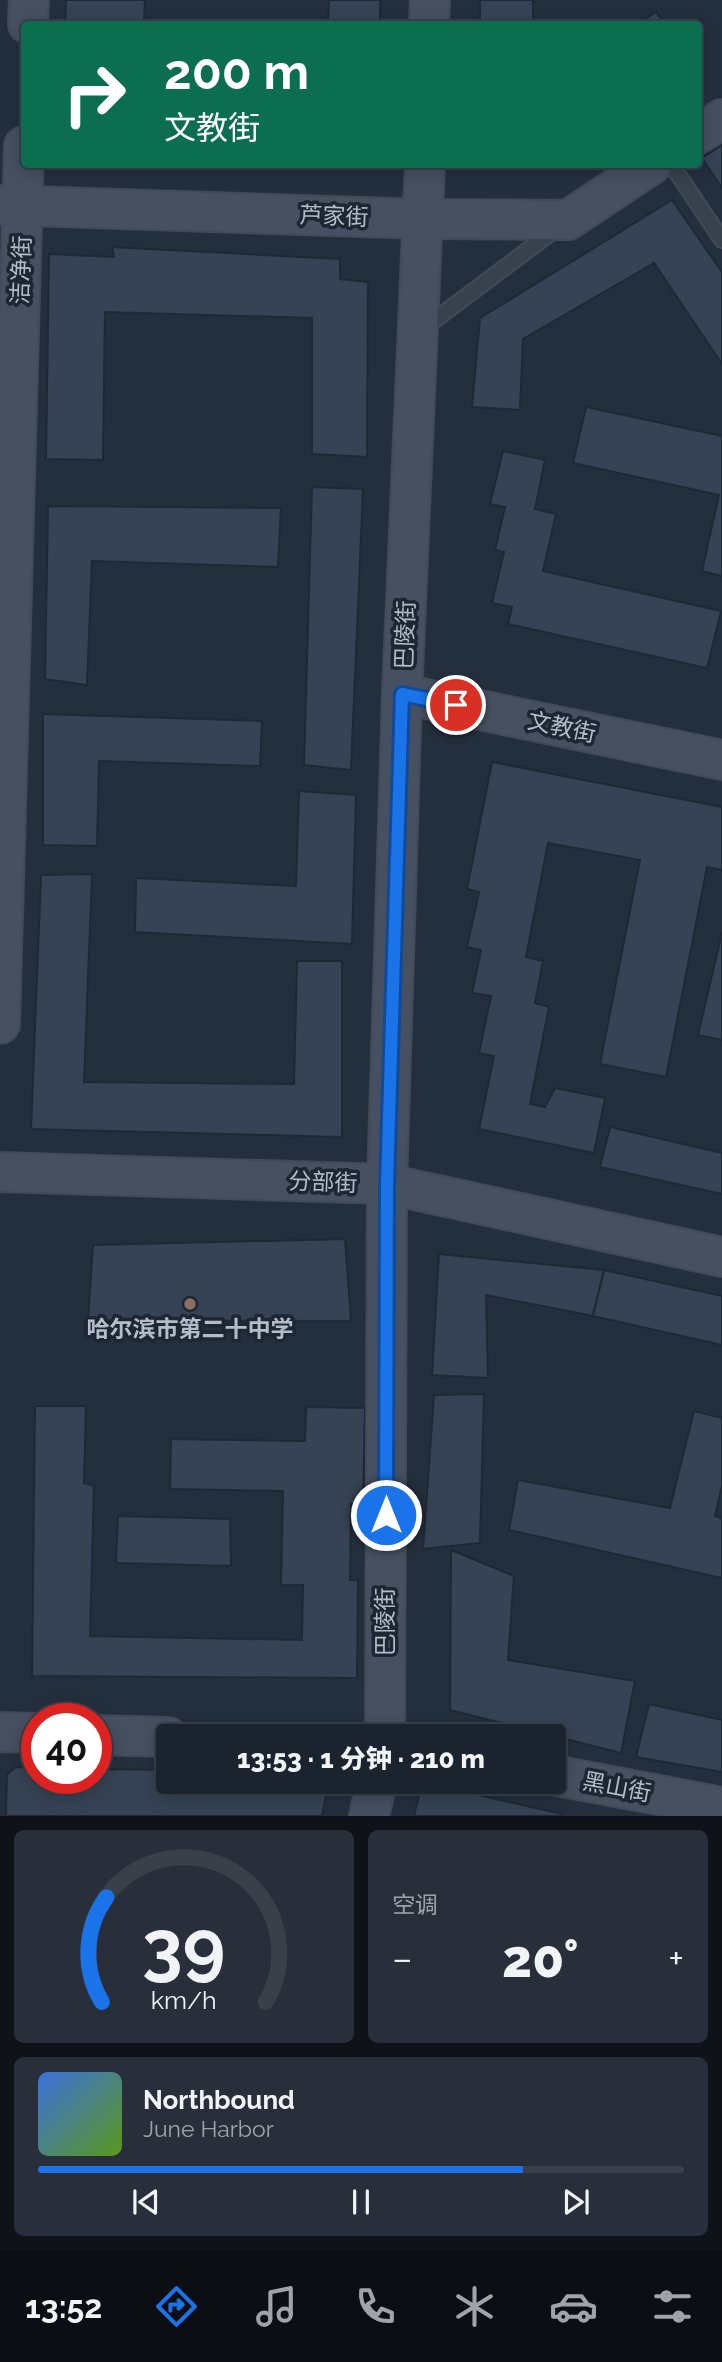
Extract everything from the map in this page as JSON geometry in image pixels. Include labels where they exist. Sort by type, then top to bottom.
[{"type":"street","points":[[28,21],[29,0]]},
{"type":"street","points":[[429,21],[430,0]]},
{"type":"street","points":[[702,132],[722,119]]},
{"type":"street","name":"洁净街","points":[[0,1024],[11,206],[21,160]]},
{"type":"street","name":"巴陵街","points":[[385,1724],[387,1184],[402,694],[425,168]]},
{"type":"street","points":[[568,220],[647,168]]},
{"type":"street","name":"芦家街","points":[[11,206],[423,219],[568,220]]},
{"type":"street","name":"文教街","points":[[402,694],[722,760]]},
{"type":"street","name":"分部街","points":[[0,1172],[387,1184],[722,1257]]},
{"type":"street","points":[[0,1732],[21,1733]]},
{"type":"street","points":[[112,1735],[156,1737]]},
{"type":"street","name":"黑山街","points":[[566,1777],[722,1807]]},
{"type":"street","points":[[369,1816],[374,1794]]},
{"type":"lane","points":[[674,168],[722,240]]},
{"type":"lane","points":[[417,334],[568,220]]},
{"type":"building","points":[[66,0],[145,0],[144,21],[65,21]]},
{"type":"building","points":[[329,0],[380,0],[380,21],[328,21]]},
{"type":"building","points":[[480,0],[533,0],[533,21],[480,21]]},
{"type":"building","points":[[656,12],[663,21],[642,21]]},
{"type":"building","points":[[722,145],[722,188],[702,158]]},
{"type":"building","points":[[672,200],[722,272],[722,364],[654,263],[523,339],[520,410],[472,407],[480,318]]},
{"type":"building","points":[[112,247],[340,259],[340,279],[368,282],[367,457],[312,454],[312,318],[105,312],[103,460],[46,459],[49,254],[114,257]]},
{"type":"building","points":[[586,407],[722,436],[722,576],[702,571],[719,495],[573,463]]},
{"type":"building","points":[[503,451],[545,460],[535,509],[556,514],[543,571],[721,611],[707,668],[508,624],[512,607],[492,603],[504,552],[495,550],[505,507],[490,504]]},
{"type":"building","points":[[312,487],[363,489],[351,770],[304,765]]},
{"type":"building","points":[[48,506],[281,508],[278,567],[92,561],[87,685],[45,679]]},
{"type":"building","points":[[43,714],[262,721],[260,766],[99,761],[97,846],[43,845]]},
{"type":"building","points":[[492,762],[722,807],[722,870],[707,867],[666,1077],[600,1064],[640,860],[548,843],[526,957],[543,961],[535,1003],[549,1007],[530,1104],[545,1107],[555,1088],[605,1098],[594,1153],[479,1129],[494,1056],[479,1053],[491,996],[472,993],[481,950],[467,947],[479,892],[467,889]]},
{"type":"building","points":[[299,791],[356,795],[352,944],[135,932],[136,878],[296,886]]},
{"type":"building","points":[[92,874],[84,1082],[294,1084],[297,961],[342,961],[342,1137],[31,1129],[41,875]]},
{"type":"building","points":[[722,932],[722,1040],[698,1035]]},
{"type":"building","points":[[610,1127],[722,1153],[722,1194],[600,1167]]},
{"type":"building","points":[[345,1239],[351,1321],[88,1320],[93,1245]]},
{"type":"building","points":[[439,1254],[604,1270],[593,1316],[486,1295],[488,1378],[432,1375]]},
{"type":"building","points":[[604,1270],[722,1296],[722,1345],[593,1316]]},
{"type":"building","points":[[484,1394],[480,1543],[423,1549],[434,1395]]},
{"type":"building","points":[[35,1406],[86,1406],[84,1483],[94,1486],[90,1636],[302,1640],[303,1585],[281,1585],[283,1491],[170,1489],[171,1439],[305,1441],[306,1407],[365,1408],[363,1504],[351,1504],[350,1580],[358,1580],[357,1678],[32,1676]]},
{"type":"building","points":[[694,1411],[722,1418],[722,1486],[715,1516],[722,1518],[722,1578],[509,1530],[518,1480],[670,1508]]},
{"type":"building","points":[[118,1516],[230,1519],[231,1566],[116,1563]]},
{"type":"building","points":[[451,1550],[514,1576],[508,1660],[635,1681],[621,1753],[566,1739],[566,1724],[506,1724],[450,1710]]},
{"type":"building","points":[[649,1704],[722,1720],[722,1772],[636,1757]]},
{"type":"building","points":[[16,1767],[21,1767],[21,1794],[112,1794],[112,1769],[156,1770],[156,1794],[327,1794],[322,1816],[6,1816],[7,1774]]},
{"type":"building","points":[[419,1794],[474,1794],[562,1814],[562,1816],[414,1816]]},
{"type":"place","name":"哈尔滨市第二十中学","points":[[190,1304]]},
{"type":"route","points":[[386,1515],[387,1184],[402,694],[456,705]]}]
